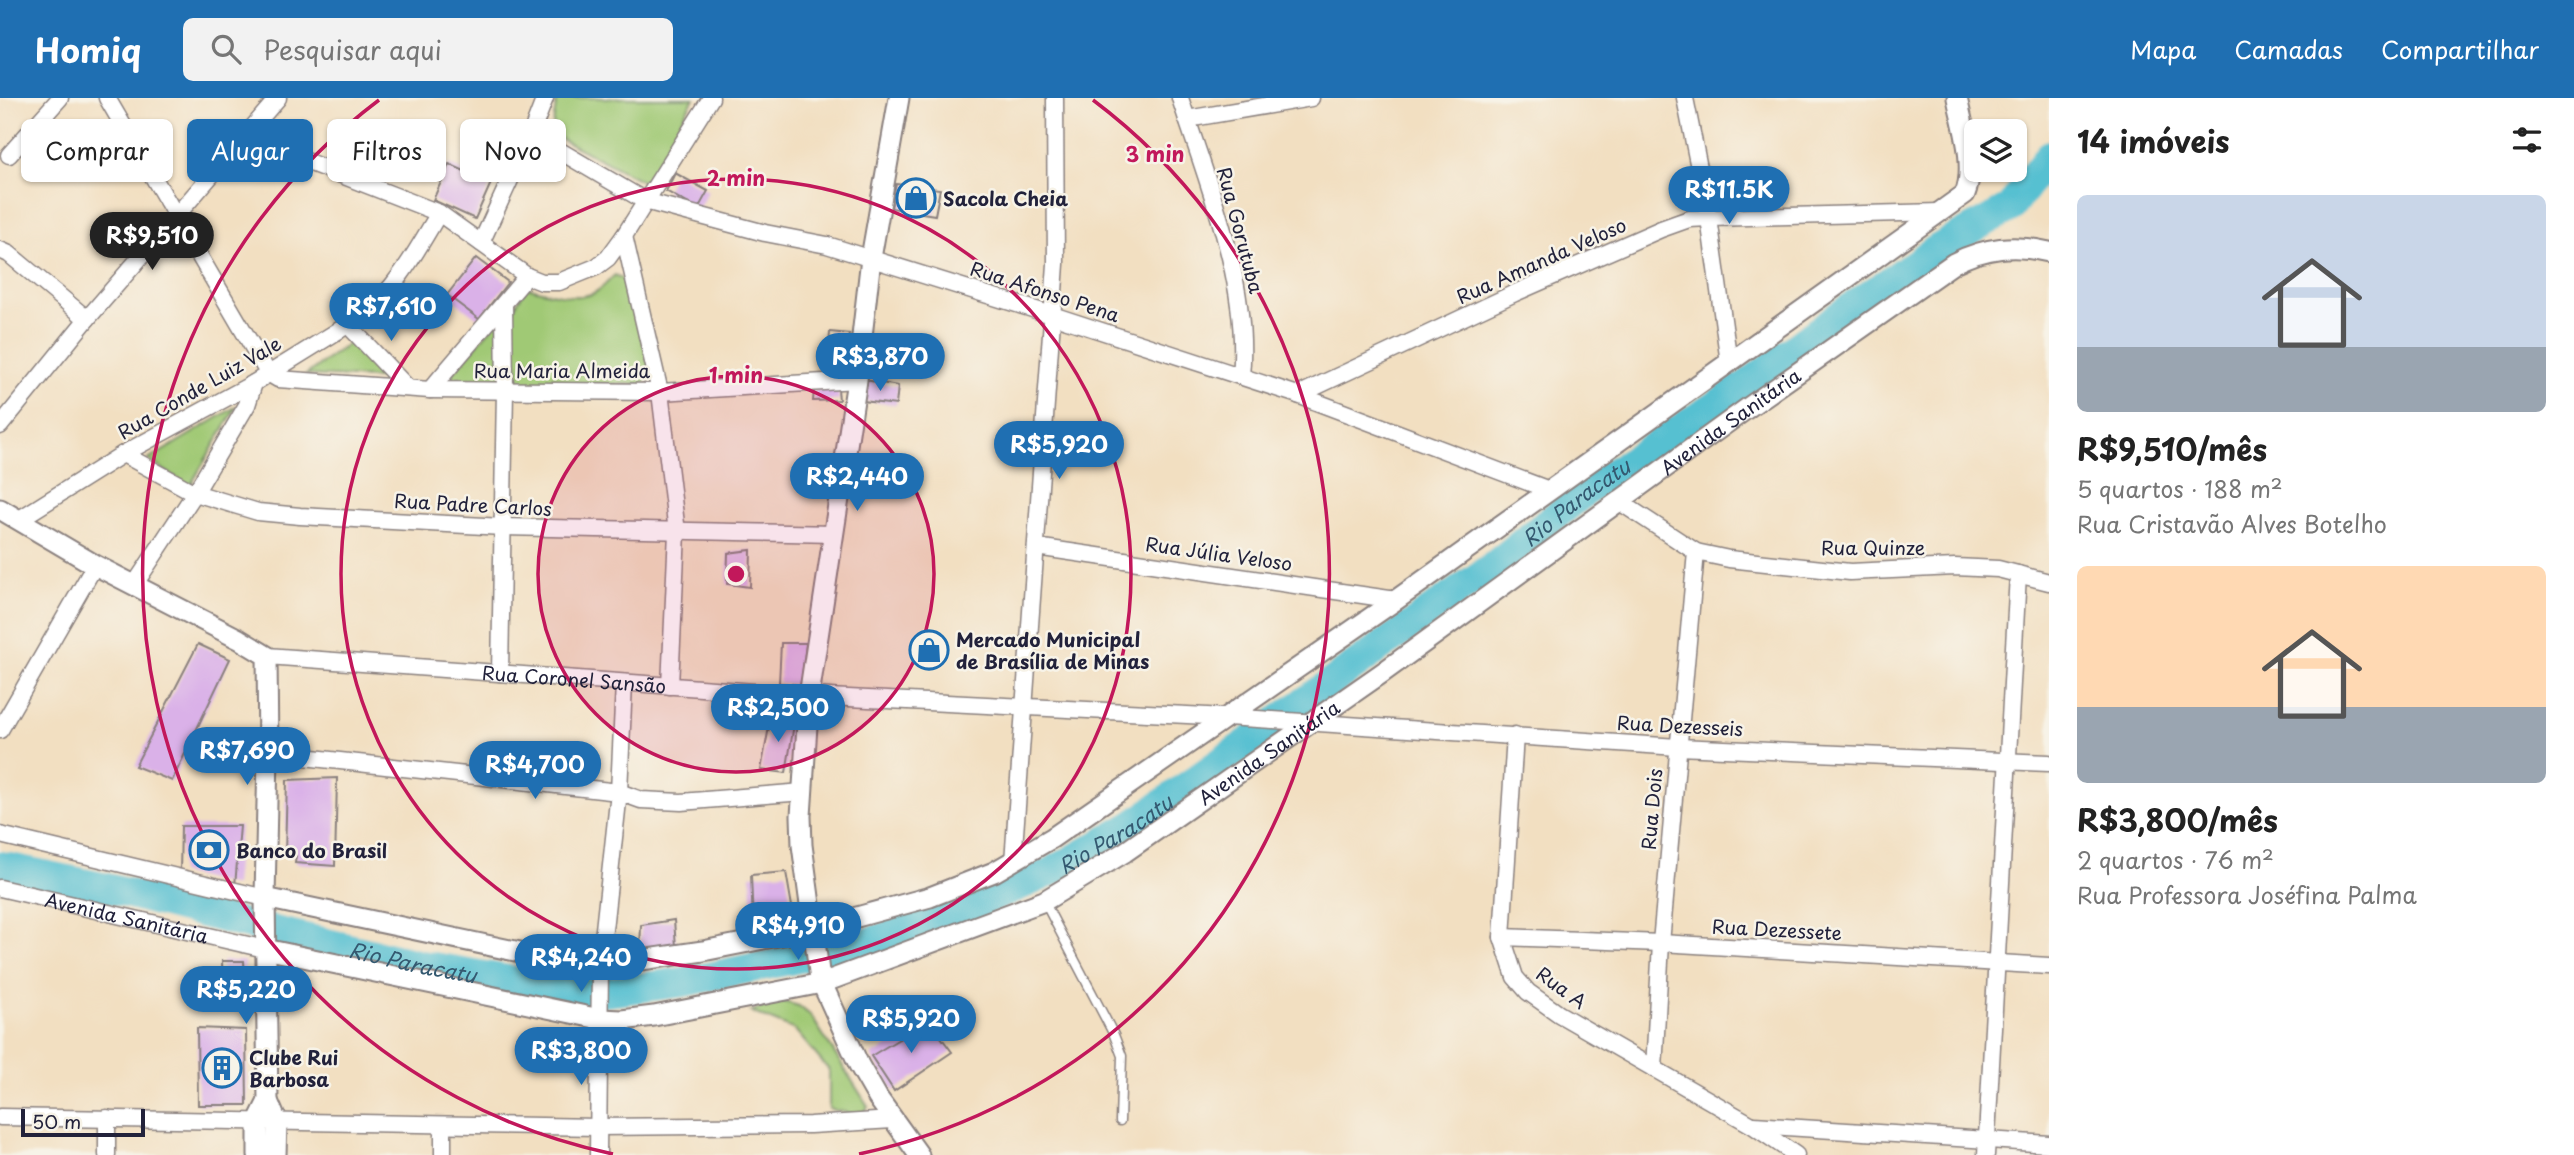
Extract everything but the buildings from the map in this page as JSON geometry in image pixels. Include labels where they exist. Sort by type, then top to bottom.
[{"type":"street","points":[[9,155],[60,98]]},
{"type":"street","points":[[107,98],[268,373]]},
{"type":"street","points":[[260,119],[278,98]]},
{"type":"street","points":[[537,119],[545,98]]},
{"type":"street","points":[[313,164],[439,213],[527,276],[542,282],[559,282],[584,273],[608,258],[711,98]]},
{"type":"street","points":[[899,98],[871,258],[856,380],[809,696],[802,845],[821,981],[859,1065],[916,1154]]},
{"type":"street","points":[[1013,862],[1056,264],[1055,98]]},
{"type":"street","name":"Rua Gorutuba","points":[[1180,98],[1218,214],[1240,308],[1244,347],[1241,376]]},
{"type":"street","points":[[1187,120],[1280,101],[1311,98]]},
{"type":"street","points":[[1685,98],[1709,218],[1728,363]]},
{"type":"street","points":[[0,835],[265,907],[548,958],[600,971],[702,951],[814,934],[969,883],[1013,862],[1052,838],[1227,717],[1396,600],[1965,194],[1969,183],[1964,131],[1957,98]]},
{"type":"street","name":"Rua Afonso Pena","points":[[566,155],[645,201],[765,233],[827,245],[1052,315],[1298,395],[1549,490]]},
{"type":"street","points":[[0,426],[87,318],[206,182]]},
{"type":"street","points":[[481,243],[509,182]]},
{"type":"street","name":"Rua Amanda Veloso","points":[[1298,395],[1515,293],[1689,219],[1940,212]]},
{"type":"street","name":"Rua Conde Luiz Vale","points":[[18,520],[123,454],[254,383],[362,316],[379,303],[396,282],[439,213]]},
{"type":"street","points":[[624,236],[660,391],[677,532],[670,686]]},
{"type":"street","name":"Avenida Sanitária","points":[[0,888],[622,1020],[654,1016],[821,981],[1044,901],[1125,852],[1310,723],[1954,263],[1994,247],[2043,250]]},
{"type":"street","points":[[0,250],[9,254],[87,318]]},
{"type":"street","points":[[430,390],[527,276]]},
{"type":"street","points":[[500,673],[504,306]]},
{"type":"street","points":[[347,324],[408,388]]},
{"type":"street","name":"Rua Maria Almeida","points":[[268,373],[278,379],[430,390],[660,391],[856,380]]},
{"type":"street","points":[[135,584],[247,405],[254,383]]},
{"type":"street","name":"Rua Padre Carlos","points":[[123,454],[194,493],[258,512],[503,527],[834,534]]},
{"type":"street","points":[[1620,502],[1696,552]]},
{"type":"street","name":"Rua Coronel Sansão","points":[[0,509],[95,565],[267,656],[809,696],[1310,723]]},
{"type":"street","name":"Rua Júlia Veloso","points":[[1036,547],[1396,600]]},
{"type":"street","name":"Rua Quinze","points":[[1696,552],[1729,559],[1850,572],[1955,567],[1998,569],[2049,582]]},
{"type":"street","name":"Rua Dois","points":[[1654,1069],[1661,943],[1696,552]]},
{"type":"street","points":[[0,730],[95,565]]},
{"type":"street","points":[[1986,1147],[2018,574]]},
{"type":"street","points":[[258,1155],[267,1121],[268,1101],[265,944],[267,656]]},
{"type":"street","points":[[598,1155],[600,971],[619,792],[624,683]]},
{"type":"street","name":"Rua Dezesseis","points":[[1310,723],[1678,747],[2049,763]]},
{"type":"street","name":"Rua A","points":[[1515,735],[1502,937],[1515,977],[1528,992],[1559,1014],[1752,1125],[1796,1155]]},
{"type":"street","points":[[268,753],[619,792],[641,800],[681,802],[803,792]]},
{"type":"street","name":"Rua Dezessete","points":[[1502,937],[1661,943],[2049,966]]},
{"type":"street","points":[[0,1118],[598,1127],[810,1125],[893,1120]]},
{"type":"street","points":[[107,1118],[107,1155]]},
{"type":"street","points":[[267,1121],[276,1155]]},
{"type":"street","points":[[443,1125],[443,1155]]},
{"type":"street","points":[[1752,1125],[1986,1147],[2049,1144]]},
{"type":"lane","points":[[1044,901],[1114,1035],[1122,1056],[1120,1121]]},
{"type":"green space","points":[[557,98],[694,98],[646,183],[566,142],[566,119],[554,119]]},
{"type":"green space","points":[[615,275],[627,282],[650,365],[649,378],[643,384],[520,384],[510,378],[510,314],[527,287],[561,295],[587,295],[600,289]]},
{"type":"green space","points":[[499,319],[501,384],[443,384]]},
{"type":"green space","points":[[352,341],[396,379],[306,375]]},
{"type":"green space","points":[[237,406],[190,486],[148,460]]},
{"type":"green space","points":[[778,1000],[799,1006],[811,1016],[868,1106],[863,1116],[829,1109],[829,1070],[795,1030],[751,1012]]},
{"type":"waterway","name":"Rio Paracatu","points":[[0,866],[107,888],[241,923],[422,965],[590,994],[684,982],[858,946],[971,907],[1053,871],[1133,825],[1496,564],[1590,488],[1749,383],[1834,319],[1935,250],[2010,208],[2049,155]]},
{"type":"place","name":"Sacola Cheia","points":[[916,198]]},
{"type":"place","name":"Mercado Municipal de Brasília de Minas","points":[[929,650]]},
{"type":"place","name":"Banco do Brasil","points":[[209,850]]},
{"type":"place","name":"Clube Rui Barbosa","points":[[222,1068]]}]
